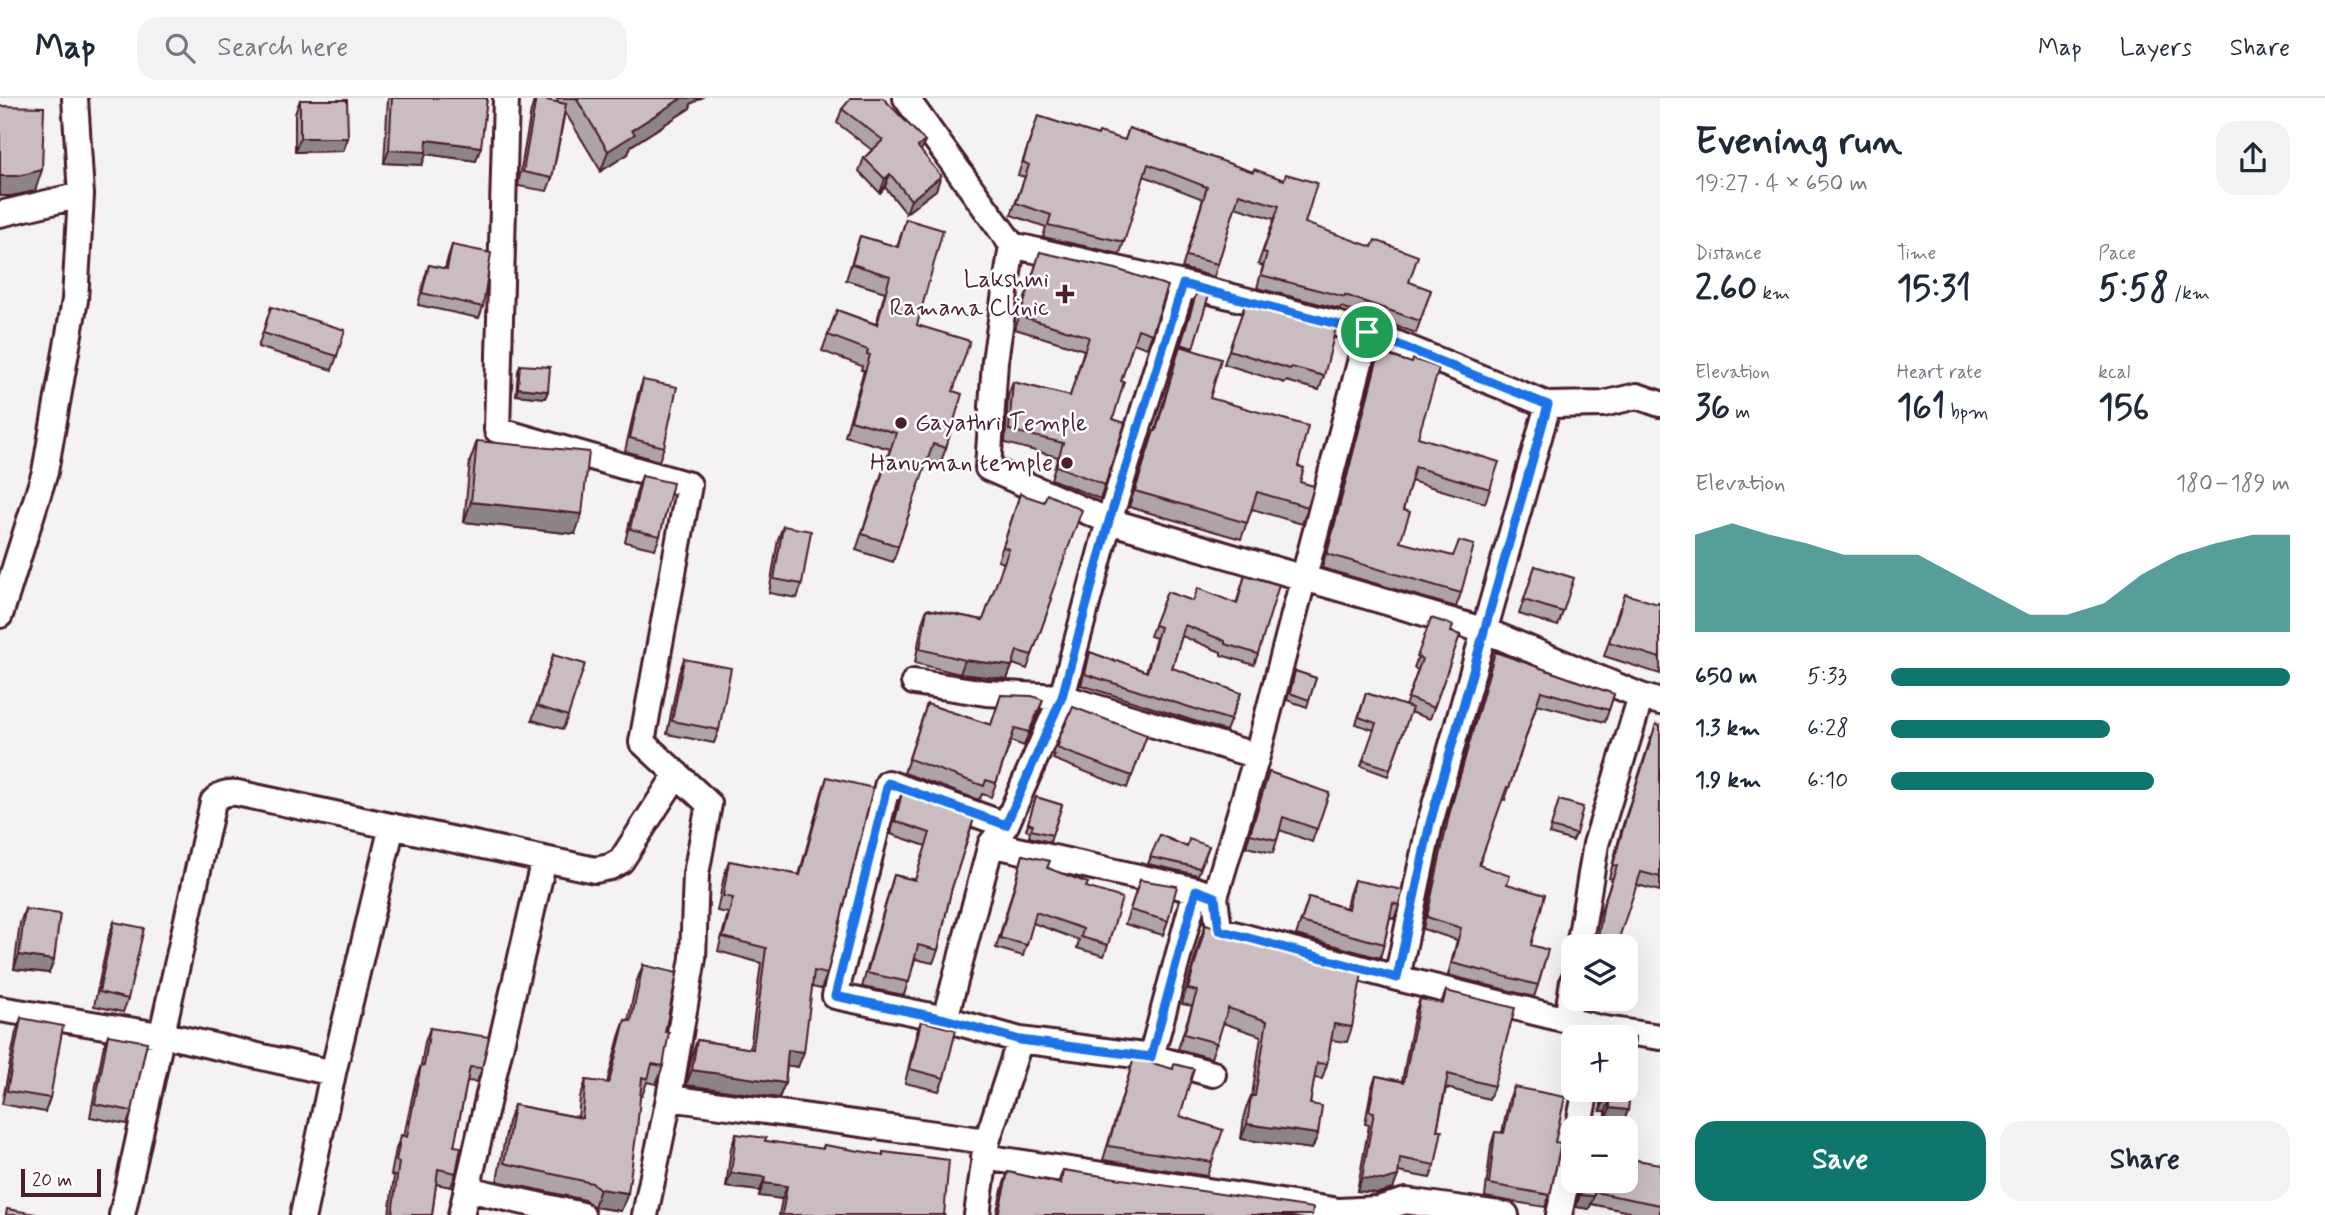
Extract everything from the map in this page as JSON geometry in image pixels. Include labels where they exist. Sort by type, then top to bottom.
[{"type":"street","points":[[0,615],[45,472],[75,300],[81,195],[75,98]]},
{"type":"street","points":[[506,98],[497,430],[689,485],[642,742],[709,804],[696,874],[693,958],[669,1098],[645,1215]]},
{"type":"street","points":[[906,98],[1012,246],[1183,284],[1367,332],[1548,405],[1603,404],[1637,396],[1660,404]]},
{"type":"street","points":[[0,214],[81,195]]},
{"type":"street","points":[[1012,246],[995,361],[988,468],[1109,521],[1486,631],[1650,699],[1596,844],[1581,934]]},
{"type":"street","points":[[945,1019],[998,835],[1062,697],[1109,521],[1183,284]]},
{"type":"street","points":[[1151,1057],[1206,893],[1257,756],[1367,332]]},
{"type":"street","points":[[1397,978],[1430,823],[1548,405]]},
{"type":"street","points":[[914,682],[986,693],[1062,697],[1257,756]]},
{"type":"street","points":[[122,1215],[213,802],[219,795],[237,793],[595,870],[621,861],[677,774]]},
{"type":"street","points":[[1206,893],[998,835],[888,783],[835,996],[945,1019],[1020,1040],[1151,1057],[1213,1074]]},
{"type":"street","points":[[303,1215],[332,1073],[392,826]]},
{"type":"street","points":[[461,1215],[544,859]]},
{"type":"street","points":[[1206,893],[1219,930],[1397,978],[1567,1019],[1580,1025]]},
{"type":"street","points":[[0,1009],[161,1035],[332,1073]]},
{"type":"street","points":[[1567,1019],[1568,1011]]},
{"type":"street","points":[[1638,1036],[1660,1037]]},
{"type":"street","points":[[977,1215],[986,1149],[1020,1040]]},
{"type":"street","points":[[669,1098],[986,1149],[1338,1213],[1378,1209],[1406,1201],[1506,1215]]},
{"type":"street","points":[[467,1189],[582,1215]]},
{"type":"street","points":[[1559,1215],[1564,1193]]},
{"type":"building","points":[[392,98],[487,98],[481,147],[427,140],[426,152],[389,150]]},
{"type":"building","points":[[536,98],[566,104],[552,178],[523,172]]},
{"type":"building","points":[[576,98],[682,98],[632,130],[635,134],[608,151]]},
{"type":"building","points":[[851,98],[883,98],[925,141],[918,147],[941,176],[911,200],[890,174],[885,179],[864,158],[883,140],[842,109]]},
{"type":"building","points":[[300,100],[347,100],[348,138],[300,138]]},
{"type":"building","points":[[0,106],[44,107],[42,170],[18,176],[0,176]]},
{"type":"building","points":[[1038,116],[1098,135],[1099,132],[1125,140],[1129,128],[1253,172],[1254,169],[1284,180],[1286,174],[1317,183],[1305,223],[1372,247],[1375,240],[1418,256],[1409,282],[1431,290],[1420,321],[1345,295],[1261,275],[1267,253],[1263,252],[1279,206],[1239,194],[1218,264],[1186,256],[1207,187],[1148,164],[1124,242],[1048,225],[1051,215],[1016,203],[1029,165],[1023,162]]},
{"type":"building","points":[[906,219],[943,230],[917,325],[970,341],[953,391],[962,394],[946,448],[933,444],[898,546],[862,534],[896,433],[851,420],[870,355],[867,354],[868,350],[828,335],[837,310],[877,325],[890,276],[852,264],[860,236],[898,247]]},
{"type":"building","points":[[452,245],[491,253],[483,307],[422,293],[429,265],[447,269]]},
{"type":"building","points":[[1040,252],[1116,269],[1168,286],[1152,334],[1138,329],[1121,381],[1124,382],[1113,419],[1125,423],[1105,485],[1056,466],[1063,443],[1009,430],[1013,382],[1070,396],[1089,337],[1020,316]]},
{"type":"building","points":[[1198,288],[1210,291],[1193,348],[1181,344]]},
{"type":"building","points":[[1246,302],[1337,324],[1324,376],[1291,367],[1290,369],[1229,350]]},
{"type":"building","points":[[271,307],[345,330],[337,356],[263,333]]},
{"type":"building","points":[[1180,346],[1221,359],[1210,398],[1308,426],[1298,466],[1304,468],[1300,482],[1314,486],[1308,507],[1257,492],[1247,523],[1135,491],[1156,431]]},
{"type":"building","points":[[1379,353],[1412,363],[1413,359],[1439,368],[1418,437],[1499,462],[1490,489],[1415,467],[1403,510],[1410,512],[1400,542],[1453,556],[1459,541],[1474,545],[1461,593],[1327,554]]},
{"type":"building","points":[[520,365],[550,367],[548,391],[518,388]]},
{"type":"building","points":[[643,380],[677,387],[664,447],[630,438]]},
{"type":"building","points":[[477,441],[589,452],[582,514],[471,502]]},
{"type":"building","points":[[642,476],[673,483],[660,536],[630,529]]},
{"type":"building","points":[[1020,494],[1044,502],[1047,494],[1082,510],[1032,655],[1017,651],[1012,666],[965,660],[920,649],[927,609],[983,620],[1009,549],[1003,547]]},
{"type":"building","points":[[783,526],[811,531],[802,584],[774,579]]},
{"type":"building","points":[[1535,566],[1574,578],[1563,612],[1524,600]]},
{"type":"building","points":[[1245,575],[1279,585],[1258,654],[1225,644],[1225,641],[1185,625],[1172,668],[1241,693],[1230,720],[1085,674],[1090,652],[1147,672],[1160,627],[1154,625],[1167,592],[1193,601],[1198,588],[1237,604]]},
{"type":"building","points":[[1625,594],[1660,603],[1660,658],[1609,642]]},
{"type":"building","points":[[1431,618],[1453,625],[1451,632],[1460,635],[1434,708],[1408,698],[1422,659],[1417,657]]},
{"type":"building","points":[[1495,652],[1614,694],[1609,710],[1541,691],[1509,788],[1507,787],[1479,865],[1510,876],[1507,884],[1545,895],[1531,945],[1548,950],[1538,985],[1452,963],[1461,928],[1427,917],[1449,815]]},
{"type":"building","points":[[553,655],[585,664],[568,716],[537,706]]},
{"type":"building","points":[[684,659],[731,668],[719,730],[672,721]]},
{"type":"building","points":[[1295,671],[1316,678],[1309,700],[1290,693]]},
{"type":"building","points":[[1366,693],[1412,708],[1390,769],[1363,760],[1376,723],[1359,717]]},
{"type":"building","points":[[1001,695],[1032,696],[1043,700],[1029,732],[1015,728],[996,783],[986,780],[984,786],[909,759],[927,704],[991,725]]},
{"type":"building","points":[[1073,707],[1147,735],[1132,776],[1057,748]]},
{"type":"building","points":[[1656,724],[1660,726],[1660,877],[1641,872],[1620,934],[1599,934],[1604,903],[1617,866],[1613,865]]},
{"type":"building","points":[[1269,772],[1329,793],[1317,829],[1283,817],[1277,840],[1250,834]]},
{"type":"building","points":[[827,777],[873,788],[827,974],[814,971],[804,1052],[788,1050],[785,1083],[692,1070],[697,1040],[753,1049],[766,948],[723,937],[733,898],[723,896],[729,861],[800,875]]},
{"type":"building","points":[[903,789],[975,815],[951,891],[938,950],[918,945],[909,982],[867,973],[894,875],[915,880],[930,833],[895,821]]},
{"type":"building","points":[[1036,797],[1062,805],[1052,835],[1031,830],[1033,825],[1028,823]]},
{"type":"building","points":[[1559,800],[1583,807],[1576,834],[1551,827]]},
{"type":"building","points":[[1160,835],[1187,847],[1189,839],[1209,846],[1200,868],[1150,857]]},
{"type":"building","points":[[1023,855],[1050,861],[1047,868],[1088,883],[1086,887],[1122,898],[1108,945],[1081,937],[1083,929],[1036,912],[1027,945],[1000,938]]},
{"type":"building","points":[[1140,880],[1177,886],[1168,921],[1130,910]]},
{"type":"building","points":[[1354,880],[1403,890],[1399,905],[1393,903],[1384,944],[1301,922],[1309,897],[1348,909]]},
{"type":"building","points":[[25,909],[60,914],[54,960],[19,955]]},
{"type":"building","points":[[114,922],[144,928],[128,999],[99,992]]},
{"type":"building","points":[[1206,924],[1291,953],[1293,949],[1363,968],[1352,1027],[1334,1024],[1327,1064],[1317,1063],[1310,1104],[1322,1106],[1318,1134],[1247,1124],[1251,1096],[1255,1096],[1267,1021],[1228,1008],[1217,1043],[1184,1034],[1197,991],[1188,989]]},
{"type":"building","points":[[643,965],[677,973],[665,1032],[669,1032],[663,1066],[652,1064],[648,1079],[642,1077],[628,1193],[600,1189],[592,1183],[504,1163],[514,1105],[582,1118],[586,1080],[609,1083],[625,1020],[631,1021]]},
{"type":"building","points":[[1446,991],[1515,1008],[1494,1086],[1448,1074],[1437,1130],[1442,1130],[1435,1165],[1400,1158],[1398,1176],[1383,1180],[1362,1178],[1374,1112],[1369,1111],[1376,1076],[1404,1082],[1420,999],[1443,1003]]},
{"type":"building","points":[[21,1018],[63,1026],[50,1098],[7,1091]]},
{"type":"building","points":[[921,1021],[956,1030],[944,1078],[910,1069]]},
{"type":"building","points":[[430,1028],[489,1037],[482,1068],[470,1067],[454,1146],[461,1147],[456,1173],[438,1169],[432,1215],[392,1215],[401,1135],[407,1137]]},
{"type":"building","points":[[108,1035],[147,1042],[132,1111],[95,1104]]},
{"type":"building","points":[[1134,1058],[1173,1069],[1174,1064],[1194,1069],[1180,1116],[1223,1130],[1212,1162],[1108,1146]]},
{"type":"building","points":[[1514,1087],[1561,1096],[1561,1102],[1564,1102],[1555,1142],[1561,1143],[1550,1195],[1489,1184],[1495,1132],[1504,1133]]},
{"type":"building","points":[[1610,1102],[1629,1102],[1628,1110],[1610,1108]]},
{"type":"building","points":[[736,1134],[823,1149],[824,1145],[883,1155],[883,1152],[949,1160],[944,1215],[782,1215],[787,1186],[764,1183],[765,1177],[731,1173]]},
{"type":"building","points":[[1638,1160],[1660,1164],[1660,1205],[1599,1193],[1638,1193]]},
{"type":"building","points":[[1063,1170],[1313,1208],[1312,1215],[998,1215],[1008,1172],[1061,1184]]},
{"type":"building","points":[[1580,1193],[1594,1193],[1594,1196]]},
{"type":"building","points":[[7,1209],[36,1214],[36,1215],[6,1215]]},
{"type":"place","name":"Lakshmi Ramana Clinic","points":[[1065,294]]},
{"type":"place","name":"Gayathri Temple","points":[[901,423]]},
{"type":"place","name":"Hanuman temple","points":[[1067,463]]},
{"type":"route","points":[[1183,284],[1367,332],[1548,405],[1430,823],[1397,978],[1219,930],[1215,897],[1196,890],[1151,1057],[1020,1040],[945,1019],[835,996],[888,783],[1006,825],[1062,697],[1109,521],[1183,284]]}]
